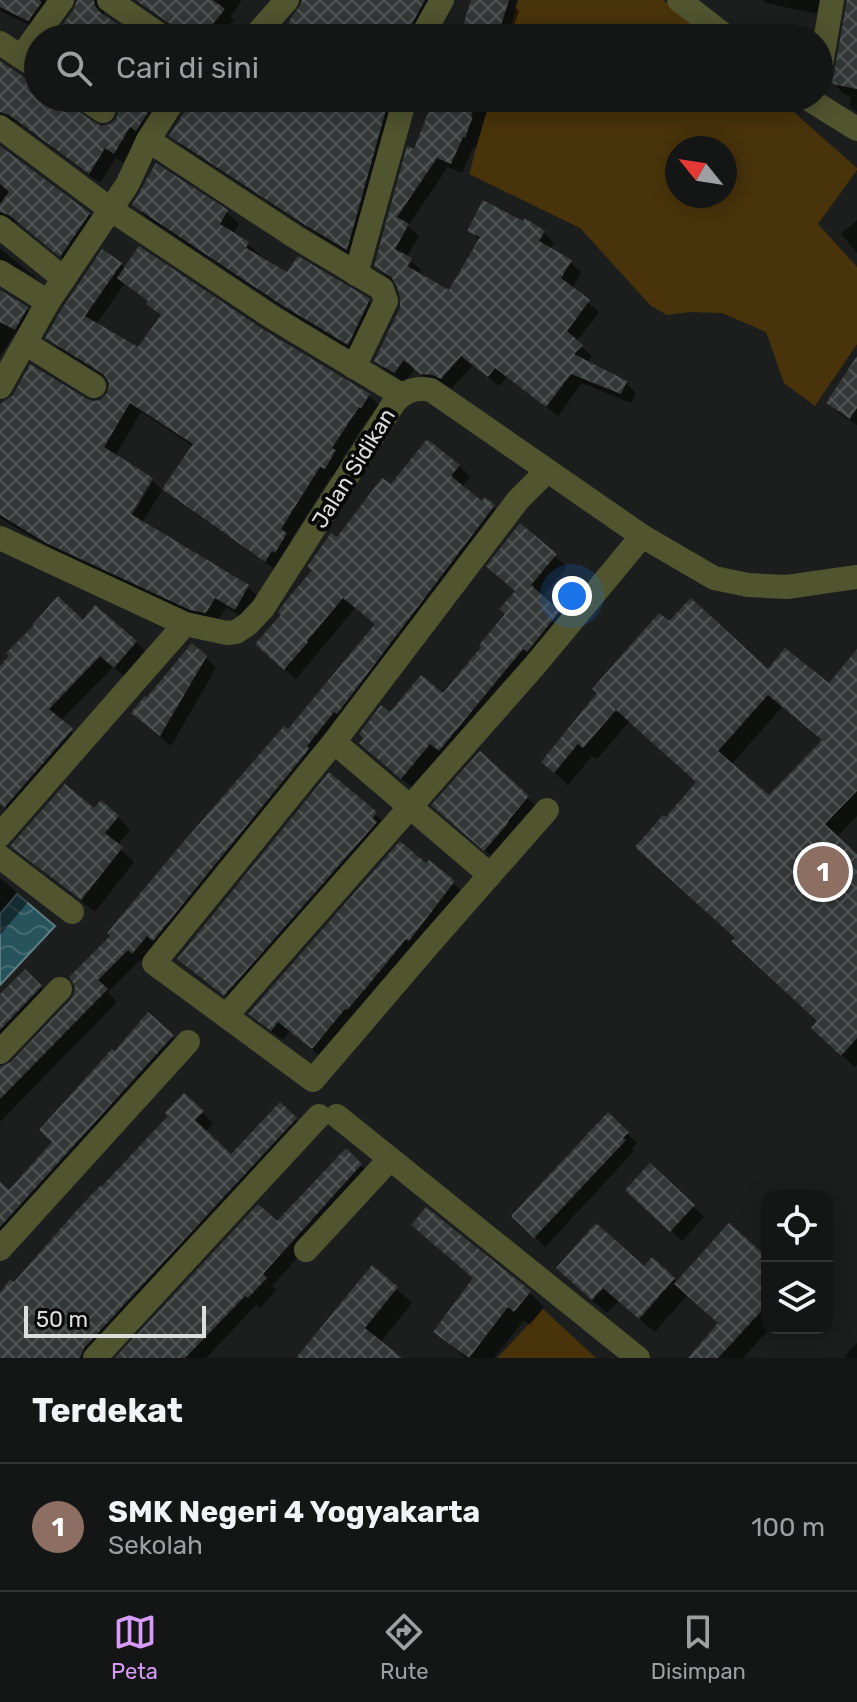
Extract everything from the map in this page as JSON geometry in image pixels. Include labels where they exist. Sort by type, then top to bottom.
[{"type":"street","points":[[49,24],[62,0]]},
{"type":"street","points":[[109,0],[144,24]]},
{"type":"street","points":[[266,24],[287,0]]},
{"type":"street","points":[[429,24],[442,0]]},
{"type":"street","points":[[679,0],[710,24]]},
{"type":"street","points":[[828,24],[832,0]]},
{"type":"street","points":[[0,43],[24,60]]},
{"type":"street","points":[[0,387],[48,302],[127,185],[148,140],[166,112]]},
{"type":"street","points":[[356,274],[401,112]]},
{"type":"street","points":[[831,112],[857,129]]},
{"type":"street","points":[[0,127],[110,209],[272,317],[401,395]]},
{"type":"street","points":[[148,140],[297,238],[382,289],[386,301],[354,367]]},
{"type":"street","points":[[0,227],[64,279]]},
{"type":"street","points":[[0,272],[48,302]]},
{"type":"street","points":[[25,343],[94,386]]},
{"type":"street","name":"Jalan Sidikan","points":[[0,538],[185,624],[236,632],[263,608],[379,424],[401,395],[415,389],[431,390],[642,536],[714,578],[787,587],[857,577]]},
{"type":"street","points":[[547,471],[518,500],[334,742],[154,963],[313,1080],[547,810]]},
{"type":"street","points":[[226,1016],[536,664],[642,536]]},
{"type":"street","points":[[0,835],[185,624]]},
{"type":"street","points":[[334,742],[490,875]]},
{"type":"street","points":[[0,857],[72,912]]},
{"type":"street","points":[[0,1052],[60,989]]},
{"type":"street","points":[[0,1249],[188,1042]]},
{"type":"street","points":[[95,1358],[328,1116],[390,1159],[638,1358]]},
{"type":"street","points":[[306,1250],[390,1159]]},
{"type":"shaded area","points":[[518,0],[663,0],[691,24],[512,24]]},
{"type":"shaded area","points":[[486,112],[794,112],[857,168],[818,224],[857,267],[857,344],[815,406],[784,383],[766,332],[722,313],[667,315],[651,306],[580,228],[469,174]]},
{"type":"shaded area","points":[[543,1309],[596,1358],[497,1358]]},
{"type":"water","points":[[17,894],[55,926],[0,985],[0,914]]},
{"type":"building","points":[[0,0],[42,2],[28,21],[0,7]]},
{"type":"building","points":[[77,0],[94,0],[100,12],[117,24],[63,24]]},
{"type":"building","points":[[135,0],[213,0],[225,9],[213,24],[170,24]]},
{"type":"building","points":[[302,0],[425,0],[412,24],[289,24]]},
{"type":"building","points":[[471,0],[509,0],[501,24],[463,24]]},
{"type":"building","points":[[847,0],[857,0],[857,89],[833,84]]},
{"type":"building","points":[[0,61],[24,77],[24,112],[79,112],[101,126],[116,119],[118,112],[148,112],[136,131],[130,127],[114,154],[105,148],[89,174],[9,115],[0,112]]},
{"type":"building","points":[[184,112],[385,112],[347,250],[169,136]]},
{"type":"building","points":[[429,112],[472,112],[465,138],[451,164],[437,158],[397,217],[409,224],[395,249],[412,258],[407,266],[449,290],[480,237],[467,231],[483,200],[523,221],[525,218],[545,231],[539,241],[572,260],[561,278],[590,300],[567,331],[583,345],[574,354],[627,381],[621,394],[571,374],[546,407],[495,368],[488,377],[461,356],[441,379],[420,374],[404,360],[394,373],[374,361],[400,308],[400,297],[391,277],[374,266],[407,146],[414,149]]},
{"type":"building","points":[[0,146],[90,213],[60,257],[9,215],[0,212],[0,204],[9,192],[0,184]]},
{"type":"building","points":[[156,163],[228,210],[220,224],[249,242],[246,248],[287,272],[298,256],[370,299],[348,345],[280,304],[132,205]]},
{"type":"building","points":[[139,246],[264,330],[370,394],[332,448],[336,450],[325,469],[320,467],[281,529],[287,533],[275,553],[272,551],[265,562],[162,489],[193,444],[130,403],[104,447],[153,478],[131,514],[249,585],[235,610],[215,598],[206,613],[190,610],[46,543],[0,515],[0,404],[13,395],[30,364],[87,399],[100,400],[107,393],[108,380],[103,374],[45,338],[102,249],[122,263],[85,316],[138,347],[161,315],[117,278]]},
{"type":"building","points":[[0,290],[28,307],[15,330],[0,322]]},
{"type":"building","points":[[857,356],[857,408],[850,419],[826,403]]},
{"type":"building","points":[[427,439],[460,465],[451,476],[482,501],[485,497],[495,505],[337,714],[334,712],[307,746],[309,748],[305,754],[153,941],[147,936],[132,954],[128,950],[98,980],[108,989],[0,1099],[0,1067],[11,1062],[71,999],[75,986],[69,977],[110,936],[107,933],[174,853],[284,726],[288,729],[375,624],[343,598],[284,670],[255,644],[281,615],[278,612],[312,570],[307,567],[331,533],[337,537],[382,478],[391,484]]},
{"type":"building","points":[[520,523],[557,554],[531,585],[560,611],[527,652],[523,649],[439,751],[430,744],[401,779],[359,743],[363,738],[359,734],[381,705],[390,712],[421,675],[443,693],[481,647],[479,645],[505,614],[499,609],[515,591],[486,566]]},
{"type":"building","points":[[58,596],[83,620],[95,605],[137,641],[114,668],[100,656],[49,709],[73,729],[4,808],[0,804],[0,666],[9,656],[6,653]]},
{"type":"building","points":[[691,598],[768,669],[785,648],[829,683],[857,649],[857,791],[825,824],[857,854],[857,1038],[841,1056],[811,1028],[817,1021],[731,941],[735,938],[635,847],[696,782],[616,710],[583,748],[578,744],[554,773],[541,762],[597,693],[592,689],[659,613],[669,621]],"holes":[[[768,695],[822,740],[769,795],[718,751]]]},
{"type":"building","points":[[192,643],[207,656],[160,736],[131,713]]},
{"type":"building","points":[[480,751],[529,796],[484,851],[431,805]]},
{"type":"building","points":[[329,772],[377,812],[373,818],[377,822],[224,996],[177,959]]},
{"type":"building","points":[[65,784],[94,808],[101,800],[119,816],[105,833],[123,847],[81,900],[10,846]]},
{"type":"building","points":[[400,841],[426,863],[429,860],[455,881],[409,941],[406,939],[312,1049],[278,1022],[271,1031],[248,1014]]},
{"type":"building","points":[[25,969],[42,986],[0,1030],[0,994]]},
{"type":"building","points":[[148,1012],[174,1035],[0,1227],[0,1182],[9,1190],[52,1142],[39,1130]]},
{"type":"building","points":[[184,1093],[204,1111],[195,1120],[231,1154],[280,1102],[297,1118],[84,1348],[80,1358],[0,1358],[0,1293],[10,1279],[14,1282],[77,1210],[168,1116],[165,1113]]},
{"type":"building","points":[[608,1112],[629,1132],[623,1138],[626,1140],[534,1238],[511,1216]]},
{"type":"building","points":[[346,1148],[362,1164],[263,1274],[267,1278],[248,1298],[245,1296],[185,1358],[115,1358],[258,1204],[277,1221]]},
{"type":"building","points":[[650,1163],[695,1205],[670,1232],[625,1190]]},
{"type":"building","points":[[426,1207],[531,1291],[514,1312],[508,1307],[469,1358],[433,1332],[473,1278],[411,1225]]},
{"type":"building","points":[[596,1223],[644,1266],[652,1257],[675,1278],[639,1319],[603,1288],[592,1300],[556,1268]]},
{"type":"building","points":[[729,1223],[761,1252],[761,1311],[718,1358],[688,1358],[718,1323],[674,1284]]},
{"type":"building","points":[[372,1265],[398,1287],[365,1328],[402,1358],[296,1358]]},
{"type":"place","name":"SMK Negeri 4 Yogyakarta","points":[[823,872]]}]
